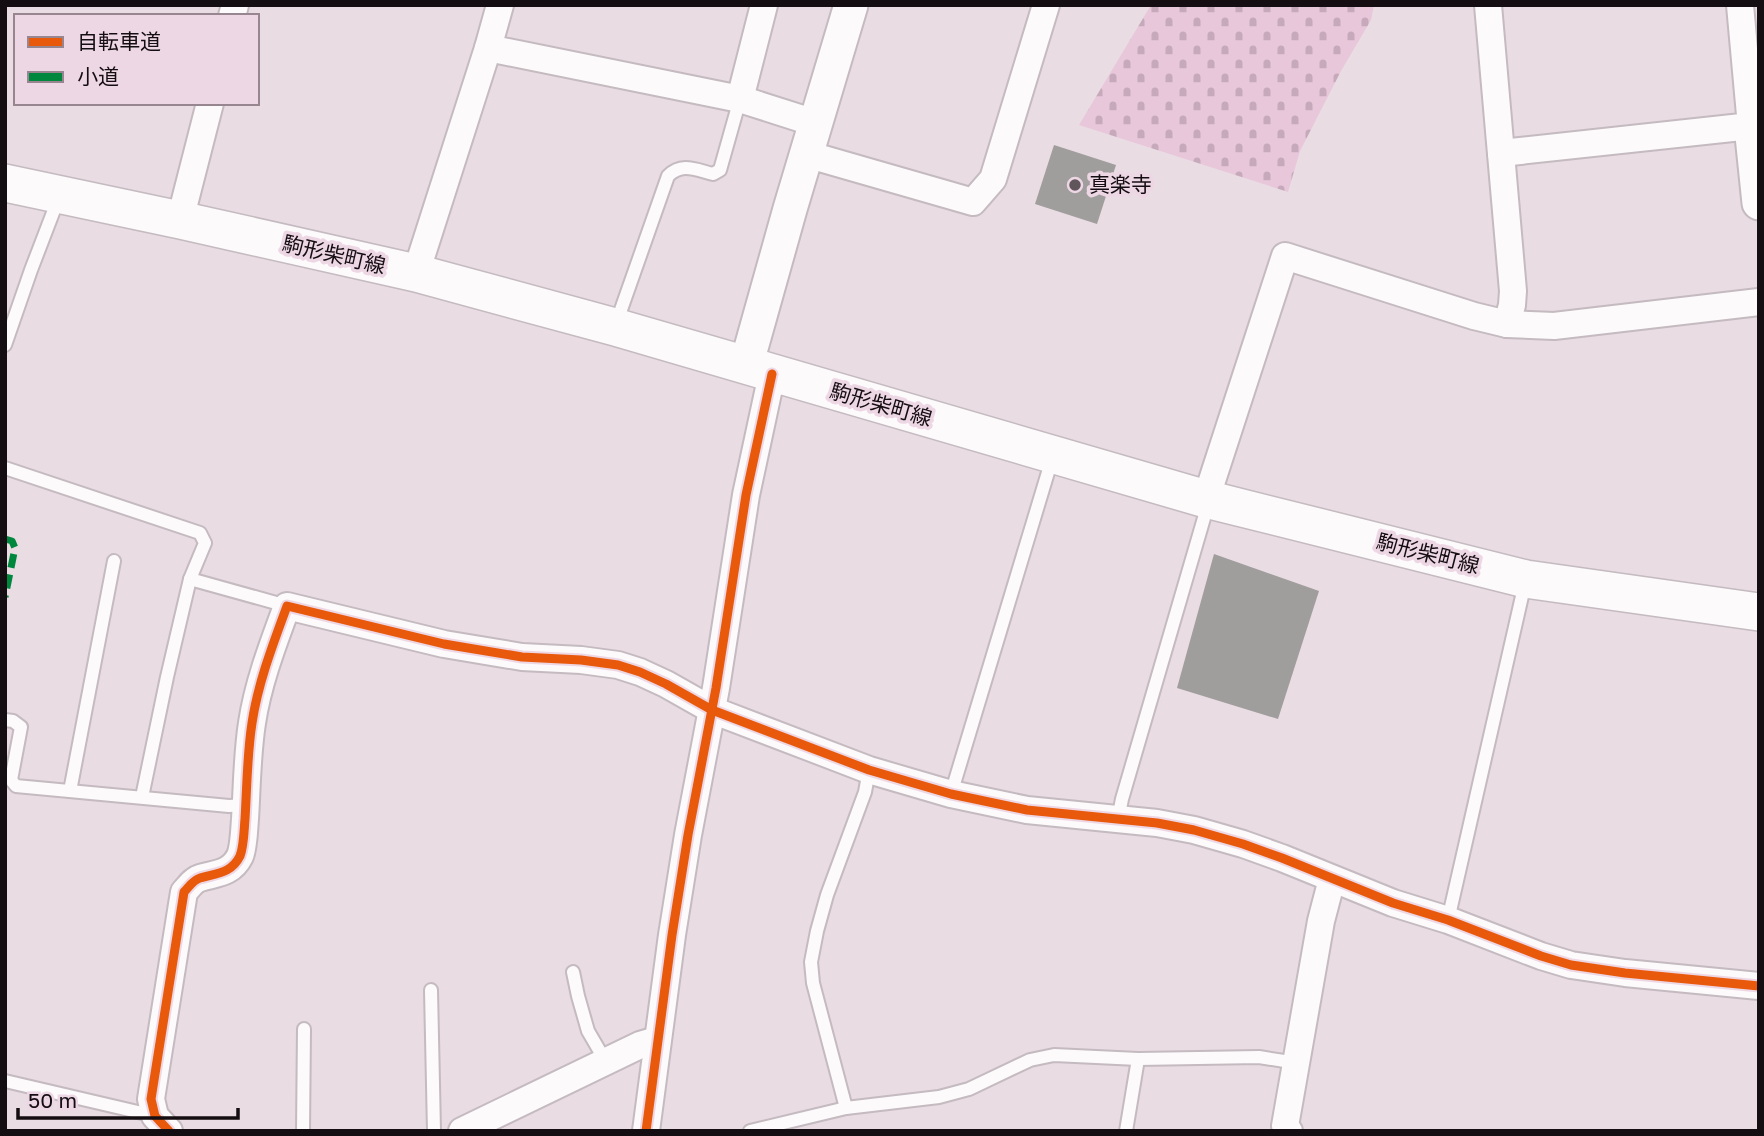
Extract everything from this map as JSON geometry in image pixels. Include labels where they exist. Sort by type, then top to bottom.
[{"type":"main road","name":"駒形柴町線","points":[[5,183],[416,273],[615,327],[1206,499],[1526,579],[1759,612]]},
{"type":"street","points":[[416,273],[500,5]]},
{"type":"street","points":[[740,99],[764,5]]},
{"type":"street","points":[[646,1131],[688,835],[712,710],[746,495],[759,370],[811,139],[851,5]]},
{"type":"street","points":[[488,48],[740,99],[811,139],[973,202],[993,178],[1046,5]]},
{"type":"street","points":[[1488,5],[1513,291],[1507,324]]},
{"type":"street","points":[[1740,5],[1759,202]]},
{"type":"street","points":[[180,220],[209,105]]},
{"type":"street","points":[[1501,153],[1751,126]]},
{"type":"street","points":[[1206,499],[1285,256],[1507,324],[1554,326],[1759,302]]},
{"type":"street","points":[[162,1123],[151,1100],[184,892],[193,881],[201,877],[223,873],[240,855],[252,723],[259,687],[287,606],[454,646],[522,657],[618,665],[666,684],[712,710],[869,771],[951,794],[1027,810],[1157,823],[1194,830],[1256,849],[1393,903],[1571,965],[1759,986]]},
{"type":"street","points":[[1289,1131],[1285,1126],[1321,921],[1332,879]]},
{"type":"street","points":[[462,1131],[640,1045],[657,1040]]},
{"type":"lane","points":[[615,327],[668,176],[674,169],[682,167],[713,174],[720,170],[740,99]]},
{"type":"lane","points":[[5,345],[59,195]]},
{"type":"lane","points":[[951,794],[1053,455]]},
{"type":"lane","points":[[5,468],[200,533],[205,543],[190,579],[142,797]]},
{"type":"lane","points":[[1118,819],[1204,519],[1206,499]]},
{"type":"lane","points":[[70,791],[114,561]]},
{"type":"lane","points":[[190,579],[287,606]]},
{"type":"lane","points":[[1448,920],[1526,579]]},
{"type":"lane","points":[[5,720],[13,721],[21,727],[11,780],[16,786],[246,806]]},
{"type":"lane","points":[[846,1108],[813,983],[811,962],[827,895],[865,792],[869,771]]},
{"type":"lane","points":[[573,972],[588,1031],[606,1062]]},
{"type":"lane","points":[[431,990],[434,1131]]},
{"type":"lane","points":[[303,1131],[304,1029]]},
{"type":"lane","points":[[750,1131],[846,1108],[939,1097],[970,1089],[1030,1060],[1054,1055],[1138,1059],[1259,1057],[1297,1063]]},
{"type":"lane","points":[[1126,1131],[1138,1059]]},
{"type":"lane","points":[[5,1081],[162,1123]]},
{"type":"green space","points":[[1151,5],[1374,5],[1371,20],[1300,151],[1288,192],[1079,125]]},
{"type":"building","name":"真楽寺","points":[[1054,145],[1116,165],[1097,224],[1035,204]]},
{"type":"building","points":[[1214,554],[1319,591],[1278,719],[1177,688]]},
{"type":"marked path","points":[[5,539],[12,541],[15,548],[5,597]]},
{"type":"cycle path","points":[[646,1131],[688,835],[716,688],[746,495],[772,374]]},
{"type":"cycle path","points":[[169,1131],[155,1116],[151,1099],[184,892],[198,879],[228,870],[240,856],[244,838],[249,747],[255,708],[266,664],[287,606],[444,644],[522,657],[618,665],[666,684],[712,710],[869,770],[951,794],[1027,810],[1157,823],[1194,830],[1243,844],[1393,903],[1571,965],[1759,986]]},
{"type":"place","name":"真楽寺","points":[[1075,185]]}]
